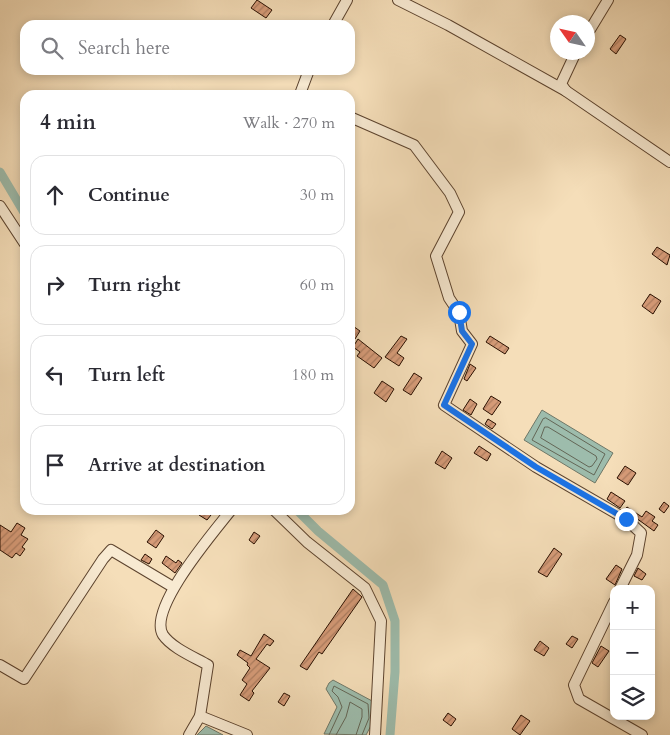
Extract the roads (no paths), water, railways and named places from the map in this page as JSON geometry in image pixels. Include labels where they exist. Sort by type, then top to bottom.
[{"type":"street","points":[[336,20],[347,0]]},
{"type":"street","points":[[398,0],[448,24],[566,90],[670,162]]},
{"type":"street","points":[[595,21],[608,0]]},
{"type":"street","points":[[566,90],[561,84],[572,60]]},
{"type":"street","points":[[302,90],[307,75]]},
{"type":"street","points":[[355,119],[414,145],[450,193],[459,212],[436,256],[449,298],[459,312],[462,331],[472,344],[444,405],[536,467],[626,519],[641,533],[637,555],[622,585]]},
{"type":"street","points":[[0,206],[20,236]]},
{"type":"street","points":[[189,735],[200,716],[208,665],[170,642],[163,634],[159,621],[173,587],[227,515]]},
{"type":"street","points":[[279,515],[307,542],[365,588],[382,621],[375,735]]},
{"type":"street","points":[[0,665],[24,679],[103,559],[112,550],[173,587]]},
{"type":"street","points":[[610,610],[574,685],[579,699],[642,735]]},
{"type":"street","points":[[200,716],[247,735]]},
{"type":"water","points":[[542,410],[613,453],[595,483],[524,440]]},
{"type":"water","points":[[333,680],[374,702],[374,720],[366,735],[324,734],[337,707],[326,689]]},
{"type":"water","points":[[206,726],[223,735],[197,735]]},
{"type":"waterway","points":[[0,172],[20,206]]},
{"type":"waterway","points":[[302,515],[318,531],[383,585],[395,621],[395,672],[390,735]]}]
